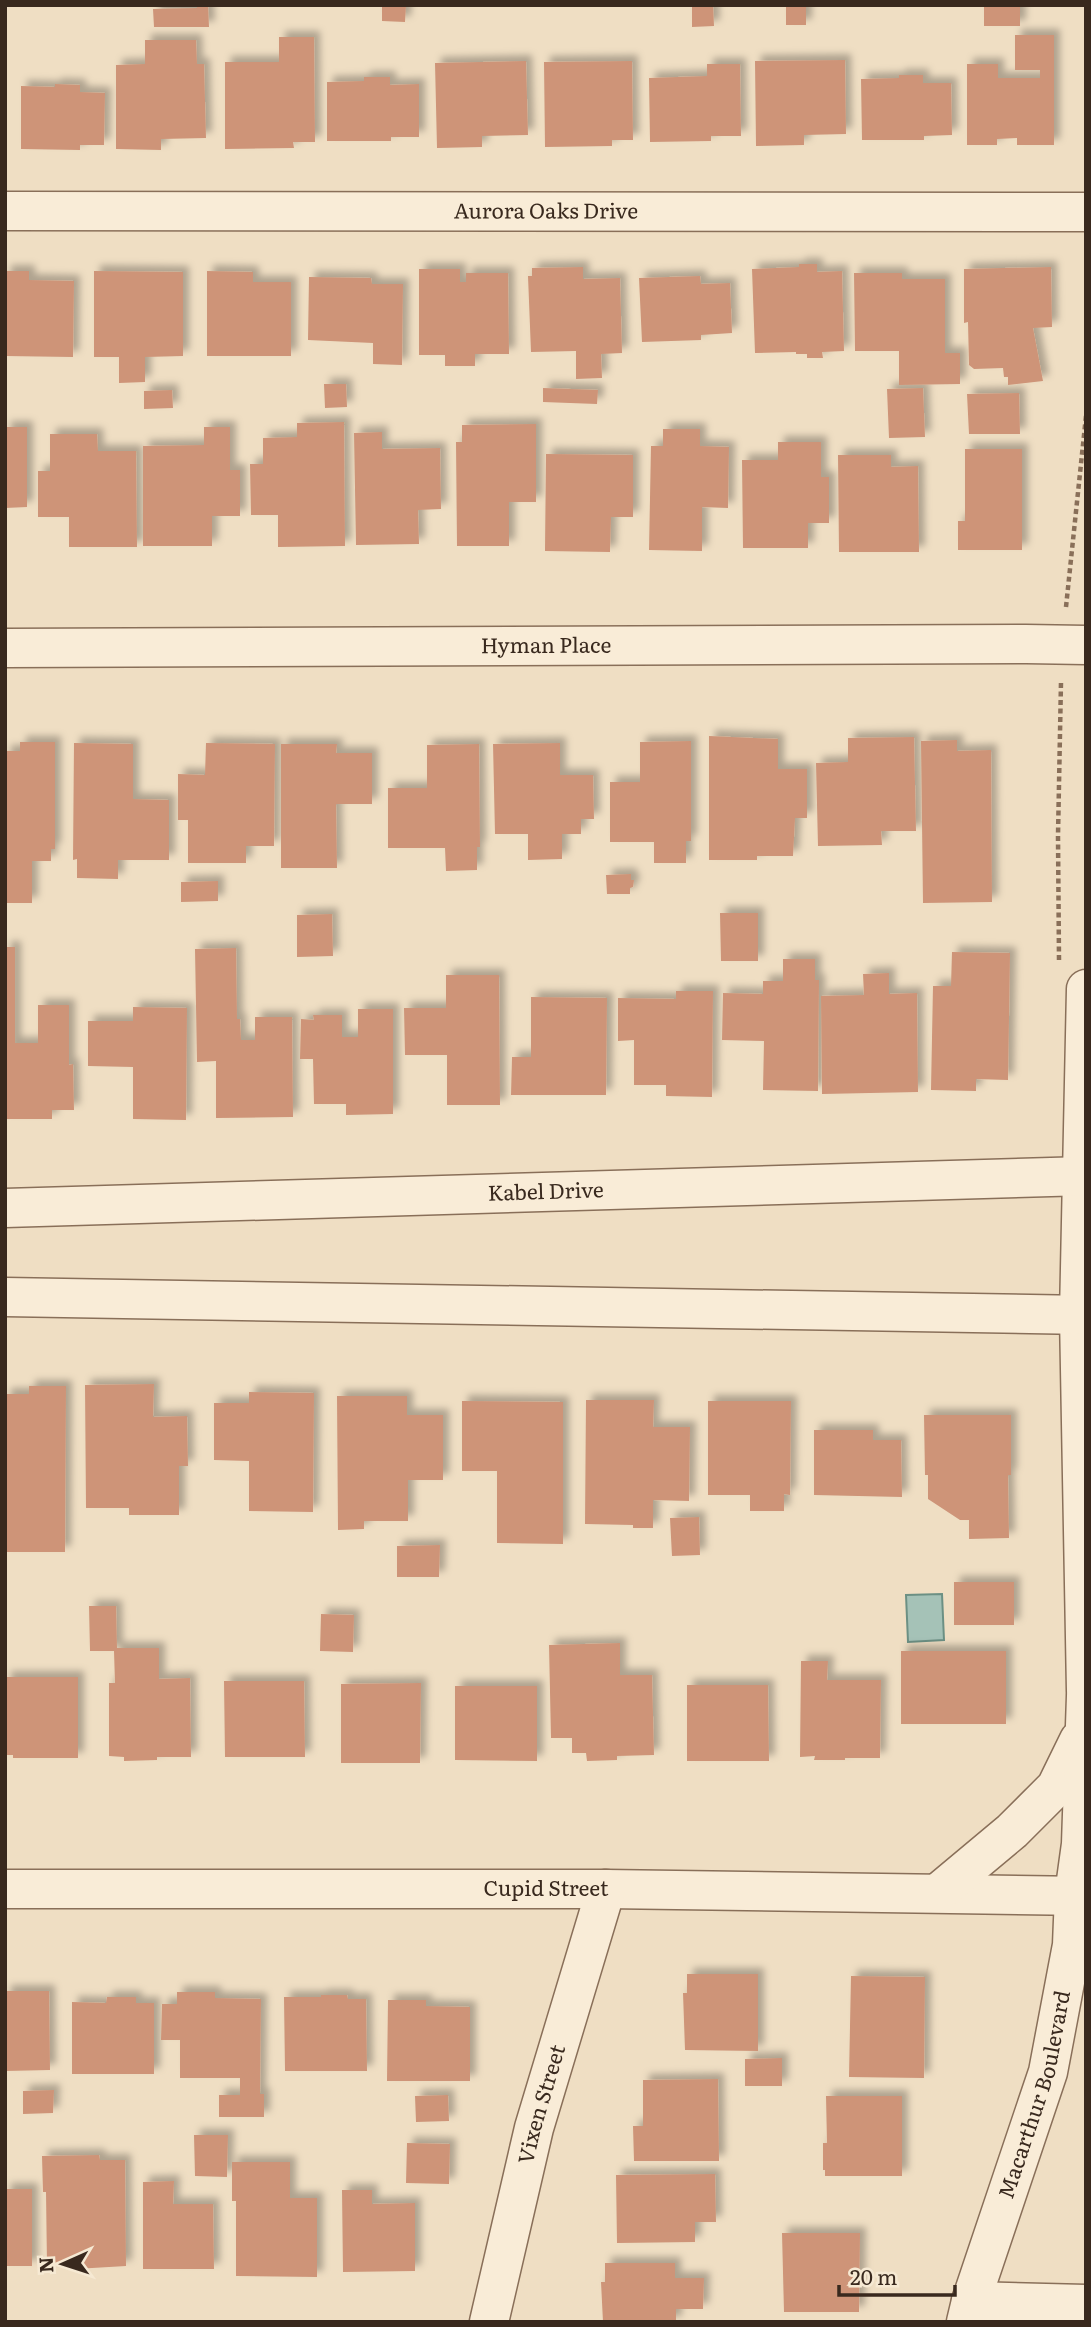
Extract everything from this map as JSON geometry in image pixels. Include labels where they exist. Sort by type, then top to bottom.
[{"type":"street","name":"Aurora Oaks Drive","points":[[5,211],[1086,212]]},
{"type":"street","name":"Hyman Place","points":[[5,649],[1086,645]]},
{"type":"street","name":"Macarthur Boulevard","points":[[968,2312],[1048,2073],[1080,1895],[1085,1705],[1083,1315],[1086,989]]},
{"type":"street","name":"Kabel Drive","points":[[5,1208],[1084,1176]]},
{"type":"street","points":[[5,1297],[1083,1315]]},
{"type":"street","points":[[939,1892],[1012,1831],[1056,1787],[1085,1705]]},
{"type":"street","name":"Cupid Street","points":[[5,1889],[607,1889],[1080,1895]]},
{"type":"street","name":"Vixen Street","points":[[489,2322],[534,2128],[607,1889]]},
{"type":"street","points":[[968,2312],[1086,2304]]},
{"type":"path","points":[[1066,612],[1086,416]]},
{"type":"path","points":[[1059,948],[1061,682]]},
{"type":"shaded area","points":[[942,1594],[944,1640],[908,1642],[906,1595]]},
{"type":"building","points":[[197,5],[208,5],[209,27],[154,27],[153,9],[197,8]]},
{"type":"building","points":[[382,5],[406,5],[405,22],[382,21]]},
{"type":"building","points":[[692,5],[713,5],[714,26],[692,27]]},
{"type":"building","points":[[786,5],[806,5],[806,25],[786,25]]},
{"type":"building","points":[[984,5],[1020,5],[1020,26],[984,26]]},
{"type":"building","points":[[1015,35],[1054,35],[1054,145],[1017,145],[1017,138],[997,139],[997,145],[967,145],[967,64],[998,64],[998,78],[1040,78],[1040,70],[1015,70]]},
{"type":"building","points":[[279,37],[314,37],[315,142],[293,142],[294,148],[225,149],[225,62],[279,62]]},
{"type":"building","points":[[145,40],[196,40],[197,64],[204,64],[206,138],[161,139],[161,150],[116,149],[116,65],[145,64]]},
{"type":"building","points":[[845,60],[846,134],[804,135],[804,145],[756,146],[755,61]]},
{"type":"building","points":[[526,61],[528,135],[482,136],[482,147],[437,148],[435,63]]},
{"type":"building","points":[[632,61],[633,140],[612,140],[612,146],[545,147],[544,62]]},
{"type":"building","points":[[707,64],[740,64],[741,136],[711,136],[711,141],[650,142],[649,78],[707,76]]},
{"type":"building","points":[[899,75],[923,75],[923,83],[951,83],[952,135],[924,136],[924,140],[862,140],[861,79],[899,78]]},
{"type":"building","points":[[364,77],[390,77],[390,85],[419,84],[419,137],[391,137],[391,141],[327,141],[327,82],[364,81]]},
{"type":"building","points":[[55,84],[80,85],[80,92],[105,93],[104,145],[80,145],[80,150],[21,149],[21,86],[55,87]]},
{"type":"building","points":[[799,264],[817,264],[817,272],[842,271],[844,351],[822,352],[823,358],[807,358],[807,354],[796,352],[755,353],[752,269],[799,267]]},
{"type":"building","points":[[583,267],[583,279],[620,278],[622,353],[601,354],[602,378],[576,379],[576,351],[531,352],[528,276],[532,276],[532,268]]},
{"type":"building","points":[[1051,267],[1052,327],[1033,328],[1043,381],[1008,385],[1008,377],[1004,377],[1003,368],[974,369],[969,365],[968,322],[964,323],[964,269]]},
{"type":"building","points":[[419,269],[460,269],[460,282],[466,282],[466,273],[508,273],[509,354],[475,354],[475,366],[445,366],[445,355],[419,355]]},
{"type":"building","points":[[5,271],[29,271],[29,280],[74,281],[73,357],[5,356]]},
{"type":"building","points":[[94,271],[183,272],[183,356],[145,357],[145,382],[119,383],[119,357],[94,357]]},
{"type":"building","points":[[207,271],[253,272],[253,282],[291,282],[291,356],[207,356]]},
{"type":"building","points":[[854,273],[902,273],[902,279],[945,279],[945,353],[960,353],[960,384],[899,385],[899,351],[855,351]]},
{"type":"building","points":[[700,276],[701,284],[730,283],[732,333],[701,335],[701,340],[642,342],[639,278]]},
{"type":"building","points":[[309,277],[371,278],[372,284],[403,284],[402,365],[373,364],[373,343],[308,340]]},
{"type":"building","points":[[324,384],[346,384],[347,407],[325,408]]},
{"type":"building","points":[[543,388],[598,390],[597,404],[543,402]]},
{"type":"building","points":[[923,388],[925,437],[889,438],[887,389]]},
{"type":"building","points":[[172,390],[173,408],[144,409],[144,391]]},
{"type":"building","points":[[1019,393],[1020,434],[969,434],[967,394]]},
{"type":"building","points":[[344,422],[345,546],[278,547],[278,515],[251,515],[250,464],[263,464],[263,438],[297,437],[297,423]]},
{"type":"building","points":[[536,424],[536,502],[509,502],[509,546],[457,546],[456,442],[462,442],[462,425]]},
{"type":"building","points":[[5,427],[27,427],[27,507],[5,508]]},
{"type":"building","points":[[204,427],[230,427],[230,470],[240,470],[240,516],[212,516],[212,546],[143,546],[143,446],[204,445]]},
{"type":"building","points":[[663,429],[700,429],[700,446],[729,447],[728,508],[702,507],[702,551],[649,550],[651,446],[663,446]]},
{"type":"building","points":[[382,432],[382,449],[440,448],[441,509],[418,510],[419,544],[356,545],[354,433]]},
{"type":"building","points":[[50,434],[97,434],[98,451],[136,451],[137,547],[69,547],[69,517],[38,517],[38,471],[50,471]]},
{"type":"building","points":[[778,442],[821,442],[821,477],[829,477],[829,523],[808,523],[808,548],[743,548],[742,460],[778,460]]},
{"type":"building","points":[[965,449],[1022,449],[1022,550],[958,550],[958,521],[965,521]]},
{"type":"building","points":[[546,454],[633,455],[633,517],[611,517],[610,552],[545,551]]},
{"type":"building","points":[[838,455],[891,455],[891,467],[918,466],[919,552],[839,552]]},
{"type":"building","points":[[709,736],[778,739],[778,769],[807,769],[807,818],[795,818],[793,856],[757,856],[757,860],[709,860]]},
{"type":"building","points":[[914,737],[916,831],[881,831],[882,845],[818,846],[816,763],[848,762],[848,738]]},
{"type":"building","points":[[957,740],[957,751],[991,750],[992,902],[923,903],[921,741]]},
{"type":"building","points":[[691,741],[691,841],[686,841],[686,863],[654,863],[654,842],[610,842],[610,782],[640,782],[640,742]]},
{"type":"building","points":[[20,742],[55,742],[55,849],[51,849],[51,861],[32,861],[32,903],[5,903],[5,751],[20,751]]},
{"type":"building","points":[[74,743],[133,744],[133,799],[169,800],[169,860],[118,860],[118,879],[77,878],[77,859],[73,860]]},
{"type":"building","points":[[206,743],[275,744],[274,846],[246,846],[246,863],[188,863],[188,820],[178,820],[178,774],[205,775]]},
{"type":"building","points":[[560,743],[560,775],[593,775],[594,819],[581,819],[581,834],[562,834],[562,859],[528,860],[528,834],[495,834],[493,744]]},
{"type":"building","points":[[281,744],[337,744],[336,753],[372,753],[372,804],[336,804],[337,868],[281,868]]},
{"type":"building","points":[[479,744],[480,847],[477,847],[477,870],[446,871],[445,848],[388,848],[388,788],[427,788],[427,745]]},
{"type":"building","points":[[631,874],[631,880],[634,880],[630,894],[607,894],[606,875]]},
{"type":"building","points":[[218,881],[218,901],[181,902],[181,882]]},
{"type":"building","points":[[720,913],[758,913],[758,961],[721,961]]},
{"type":"building","points":[[332,914],[333,956],[297,957],[297,915]]},
{"type":"building","points":[[5,947],[15,947],[15,1043],[38,1043],[38,1005],[69,1005],[69,1065],[73,1064],[74,1110],[52,1110],[52,1119],[5,1119]]},
{"type":"building","points":[[236,948],[237,1019],[240,1019],[241,1040],[255,1040],[255,1017],[292,1017],[293,1117],[216,1118],[216,1061],[197,1062],[195,949]]},
{"type":"building","points":[[952,952],[1010,953],[1008,1080],[976,1079],[976,1091],[931,1090],[933,986],[951,986]]},
{"type":"building","points":[[783,959],[815,959],[815,980],[819,980],[818,1091],[763,1090],[764,1041],[722,1040],[723,993],[763,994],[763,981],[783,981]]},
{"type":"building","points":[[889,973],[889,994],[917,993],[918,1092],[822,1094],[821,996],[864,995],[863,974]]},
{"type":"building","points":[[446,975],[499,975],[500,1105],[447,1105],[447,1055],[405,1055],[404,1008],[446,1008]]},
{"type":"building","points":[[676,991],[713,991],[712,1097],[666,1096],[666,1085],[634,1085],[634,1040],[618,1041],[618,998],[676,999]]},
{"type":"building","points":[[531,997],[607,998],[606,1095],[511,1095],[512,1057],[531,1057]]},
{"type":"building","points":[[133,1007],[187,1008],[186,1120],[133,1119],[133,1067],[88,1066],[88,1021],[133,1021]]},
{"type":"building","points":[[358,1009],[393,1009],[393,1114],[346,1115],[346,1104],[314,1104],[313,1059],[300,1059],[301,1019],[314,1020],[313,1015],[342,1015],[342,1037],[358,1037]]},
{"type":"building","points":[[154,1384],[153,1417],[187,1416],[188,1466],[179,1466],[179,1515],[129,1515],[129,1508],[86,1508],[85,1385]]},
{"type":"building","points":[[29,1386],[66,1386],[65,1552],[5,1552],[5,1394],[29,1394]]},
{"type":"building","points":[[249,1392],[314,1393],[313,1512],[249,1511],[249,1461],[214,1460],[214,1403],[249,1403]]},
{"type":"building","points":[[337,1396],[407,1396],[407,1415],[443,1415],[443,1480],[408,1480],[408,1521],[364,1521],[364,1529],[338,1530]]},
{"type":"building","points":[[586,1400],[654,1400],[653,1427],[690,1427],[689,1501],[653,1500],[653,1528],[585,1524]]},
{"type":"building","points":[[462,1401],[563,1402],[563,1544],[497,1543],[497,1471],[462,1471]]},
{"type":"building","points":[[708,1401],[791,1401],[790,1495],[784,1494],[784,1511],[750,1511],[750,1495],[708,1495]]},
{"type":"building","points":[[924,1415],[1011,1415],[1009,1538],[969,1539],[969,1520],[960,1520],[928,1499]]},
{"type":"building","points":[[814,1430],[873,1430],[873,1440],[901,1440],[902,1497],[814,1495]]},
{"type":"building","points":[[699,1517],[700,1555],[672,1556],[670,1518]]},
{"type":"building","points":[[440,1545],[439,1577],[397,1577],[397,1546]]},
{"type":"building","points":[[954,1582],[1014,1582],[1014,1625],[954,1625]]},
{"type":"building","points":[[89,1606],[116,1606],[117,1648],[159,1648],[159,1679],[190,1678],[191,1757],[124,1761],[124,1757],[109,1756],[109,1683],[115,1683],[114,1651],[90,1651]]},
{"type":"building","points":[[321,1614],[354,1615],[353,1652],[320,1651]]},
{"type":"building","points":[[620,1643],[620,1675],[652,1675],[654,1755],[617,1756],[617,1760],[587,1761],[586,1753],[572,1753],[572,1738],[551,1738],[549,1645]]},
{"type":"building","points":[[901,1651],[1006,1651],[1006,1724],[901,1724]]},
{"type":"building","points":[[801,1661],[828,1661],[827,1680],[881,1680],[880,1758],[814,1760],[815,1756],[800,1757]]},
{"type":"building","points":[[5,1677],[78,1677],[78,1758],[13,1758],[13,1755],[5,1755]]},
{"type":"building","points":[[224,1681],[304,1681],[305,1757],[225,1757]]},
{"type":"building","points":[[421,1683],[420,1763],[341,1763],[341,1684]]},
{"type":"building","points":[[687,1685],[768,1685],[769,1761],[687,1761]]},
{"type":"building","points":[[455,1686],[537,1686],[537,1761],[455,1760]]},
{"type":"building","points":[[687,1974],[758,1974],[758,2051],[685,2050],[683,1993],[687,1993]]},
{"type":"building","points":[[851,1976],[925,1977],[924,2078],[849,2077]]},
{"type":"building","points":[[5,1991],[49,1991],[50,2070],[5,2071]]},
{"type":"building","points":[[177,1992],[215,1992],[215,1998],[261,1999],[260,2094],[264,2094],[264,2117],[219,2117],[219,2095],[240,2095],[240,2078],[180,2078],[180,2040],[161,2040],[162,2004],[177,2004]]},
{"type":"building","points":[[347,1995],[348,1999],[366,1999],[367,2071],[285,2071],[284,1997]]},
{"type":"building","points":[[107,1997],[136,1997],[136,2003],[154,2003],[154,2074],[72,2074],[72,2002],[106,2003]]},
{"type":"building","points":[[388,2000],[426,2000],[426,2006],[470,2007],[470,2081],[387,2081]]},
{"type":"building","points":[[782,2058],[782,2086],[745,2086],[745,2059]]},
{"type":"building","points":[[718,2079],[719,2161],[634,2161],[633,2126],[643,2126],[643,2080]]},
{"type":"building","points":[[54,2090],[53,2113],[23,2114],[23,2091]]},
{"type":"building","points":[[448,2095],[449,2121],[416,2122],[415,2096]]},
{"type":"building","points":[[826,2096],[902,2096],[902,2176],[825,2176],[823,2143],[827,2143]]},
{"type":"building","points":[[194,2135],[228,2135],[227,2177],[195,2176]]},
{"type":"building","points":[[407,2143],[450,2144],[449,2184],[406,2183]]},
{"type":"building","points":[[99,2155],[100,2160],[125,2160],[126,2266],[75,2269],[77,2266],[47,2266],[46,2192],[43,2192],[42,2156]]},
{"type":"building","points":[[232,2162],[290,2162],[290,2198],[317,2198],[317,2277],[236,2276],[236,2201],[232,2201]]},
{"type":"building","points":[[715,2174],[716,2222],[695,2222],[695,2242],[617,2243],[616,2175]]},
{"type":"building","points":[[174,2181],[173,2204],[213,2204],[214,2269],[143,2269],[143,2182]]},
{"type":"building","points":[[5,2189],[32,2189],[32,2266],[5,2266]]},
{"type":"building","points":[[342,2190],[372,2190],[372,2204],[415,2203],[415,2271],[343,2272]]},
{"type":"building","points":[[782,2233],[860,2233],[859,2312],[784,2312]]},
{"type":"building","points":[[605,2263],[675,2263],[675,2278],[704,2278],[703,2309],[676,2309],[676,2322],[603,2322],[601,2282],[605,2282]]}]
